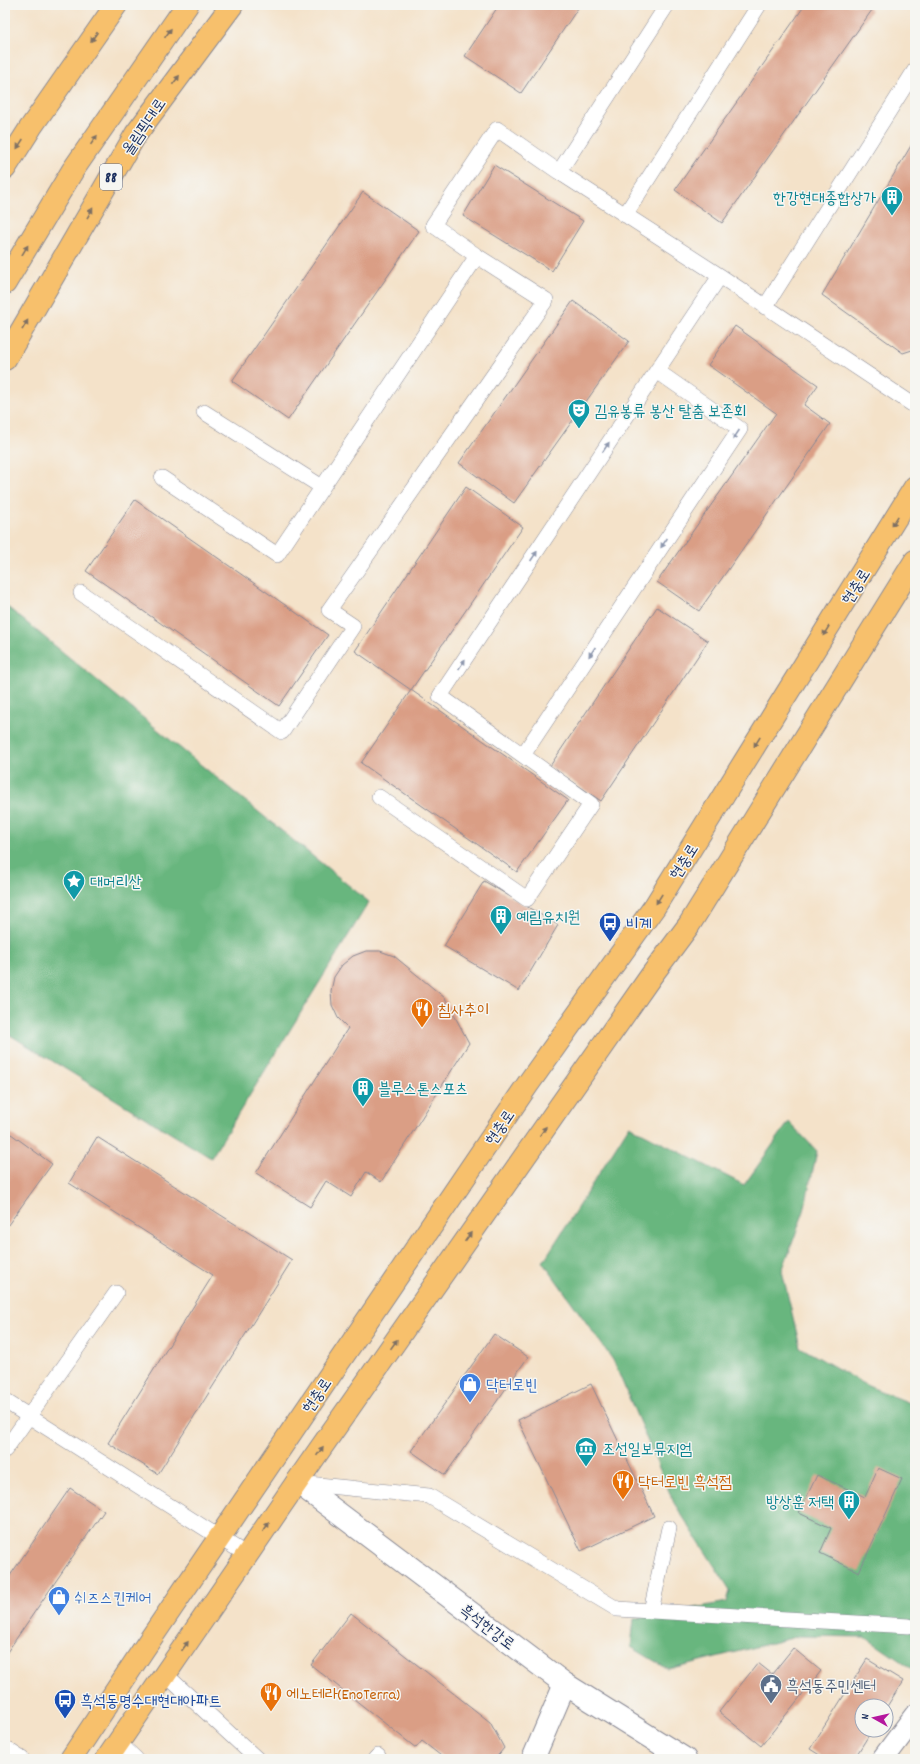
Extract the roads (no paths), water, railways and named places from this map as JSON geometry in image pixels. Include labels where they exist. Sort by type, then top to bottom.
[{"type":"main road","points":[[5,168],[31,127],[116,5]]},
{"type":"main road","name":"올림픽대로","points":[[5,284],[73,170],[187,5]]},
{"type":"main road","name":"올림픽대로","points":[[5,359],[136,134],[232,5]]},
{"type":"main road","name":"현충로","points":[[71,1759],[523,1091],[655,906],[915,487]]},
{"type":"main road","points":[[113,1751],[297,1482],[688,925],[915,560]]},
{"type":"street","name":"흑석한강로","points":[[297,1482],[565,1684],[685,1759]]},
{"type":"street","points":[[533,1759],[565,1684]]},
{"type":"street","points":[[883,1759],[915,1716]]},
{"type":"lane","points":[[558,172],[667,5]]},
{"type":"lane","points":[[625,216],[759,5]]},
{"type":"lane","points":[[765,307],[915,70]]},
{"type":"lane","points":[[82,593],[282,732],[353,626],[329,610],[546,300],[477,256],[433,225],[497,129],[558,172],[720,276],[915,406]]},
{"type":"lane","points":[[162,478],[277,555],[477,256]]},
{"type":"lane","points":[[379,796],[527,899],[591,804],[440,696],[720,276]]},
{"type":"lane","points":[[523,755],[740,428],[657,371]]},
{"type":"lane","points":[[204,412],[322,487]]},
{"type":"lane","points":[[5,1450],[116,1293]]},
{"type":"lane","points":[[5,1401],[247,1555]]},
{"type":"lane","points":[[297,1482],[429,1496],[617,1609],[909,1626]]},
{"type":"lane","points":[[651,1611],[669,1528]]},
{"type":"lane","points":[[165,1674],[257,1759]]},
{"type":"lane","points":[[5,1748],[22,1759]]},
{"type":"lane","points":[[113,1751],[136,1759]]},
{"type":"place","name":"한강현대종합상가","points":[[892,216]]},
{"type":"place","name":"김유봉류 봉산 탈춤 보존회","points":[[579,430]]},
{"type":"place","name":"대머리산","points":[[74,900]]},
{"type":"place","name":"예림유치원","points":[[501,936]]},
{"type":"place","name":"비계","points":[[610,942]]},
{"type":"place","name":"침사추이","points":[[422,1028]]},
{"type":"place","name":"블루스톤스포츠","points":[[363,1108]]},
{"type":"place","name":"닥터로빈","points":[[470,1404]]},
{"type":"place","name":"조선일보뮤지엄","points":[[586,1468]]},
{"type":"place","name":"닥터로빈 흑석점","points":[[623,1500]]},
{"type":"place","name":"방상훈 저택","points":[[849,1520]]},
{"type":"place","name":"쉬즈스킨케어","points":[[59,1616]]},
{"type":"place","name":"흑석동주민센터","points":[[771,1704]]},
{"type":"place","name":"에노테라(EnoTerra)","points":[[271,1712]]},
{"type":"place","name":"흑석동명수대현대아파트","points":[[65,1720]]}]
